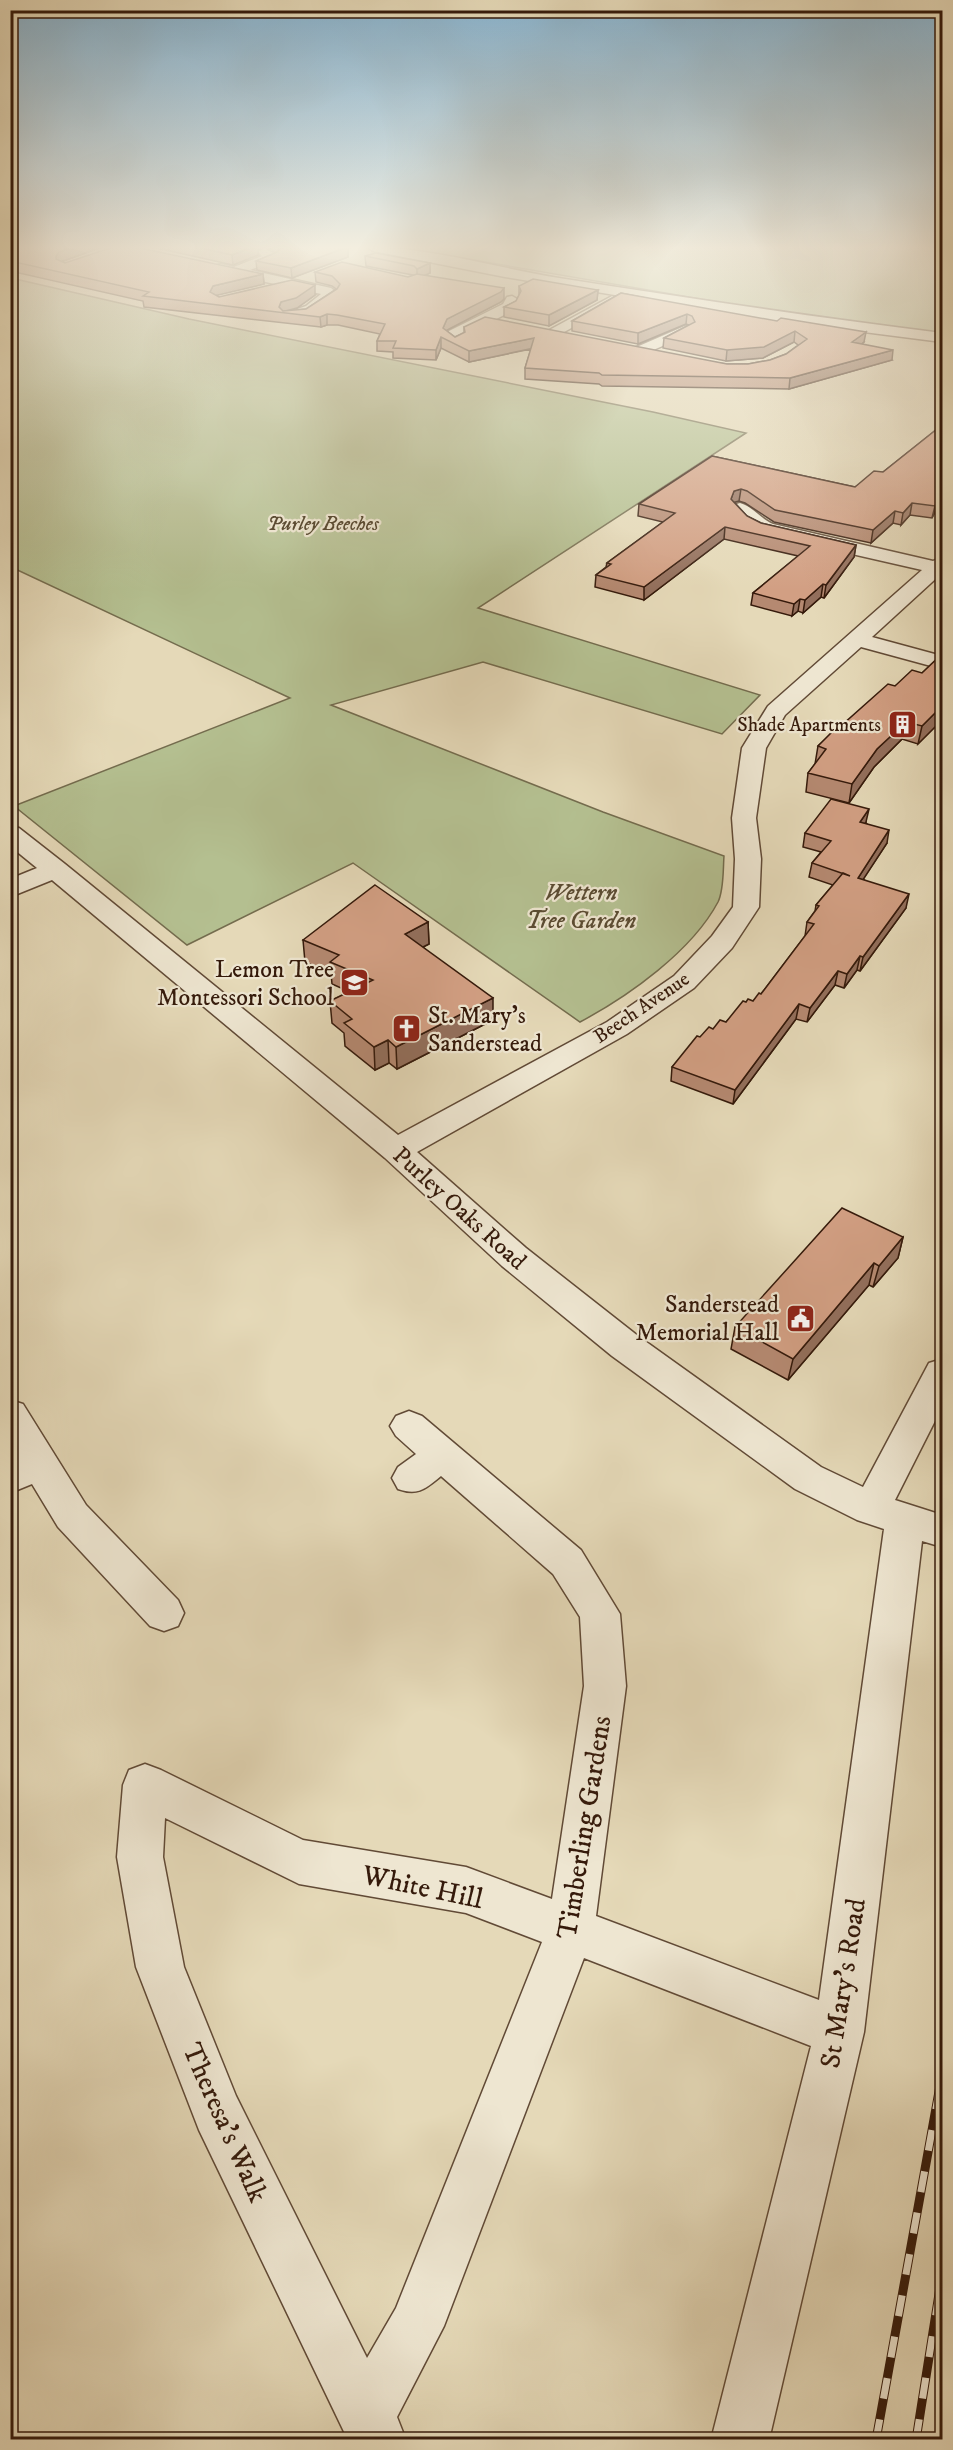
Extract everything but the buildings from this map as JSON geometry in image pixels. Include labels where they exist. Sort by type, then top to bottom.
[{"type":"street","points":[[740,509],[754,523],[767,529],[940,565]]},
{"type":"street","name":"Beech Avenue","points":[[396,1150],[617,1028],[684,982],[722,942],[746,907],[748,859],[744,818],[754,748],[776,711],[940,565]]},
{"type":"street","points":[[857,639],[942,663]]},
{"type":"street","name":"Purley Oaks Road","points":[[10,832],[396,1150],[514,1257],[625,1346],[808,1478],[906,1520]]},
{"type":"street","points":[[10,889],[56,869]]},
{"type":"street","points":[[906,1520],[942,1373]]},
{"type":"street","points":[[10,1414],[25,1470],[72,1515],[164,1613]]},
{"type":"street","name":"Timberling Gardens","points":[[372,2427],[416,2326],[571,1930],[605,1686],[600,1614],[567,1562],[427,1466],[409,1426]]},
{"type":"street","name":"St Mary's Road","points":[[740,2439],[839,2032],[906,1520]]},
{"type":"street","name":"White Hill","points":[[145,1785],[299,1862],[466,1890],[839,2032]]},
{"type":"street","name":"Theresa's Walk","points":[[145,1785],[140,1857],[160,1967],[217,2112],[372,2427]]},
{"type":"green space","name":"Purley Beeches","points":[[11,361],[400,361],[746,433],[478,608],[760,695],[722,734],[483,662],[331,705],[603,812],[724,856],[722,886],[718,902],[692,938],[658,971],[619,999],[580,1022],[353,863],[187,945],[14,806],[290,698],[11,567]]},
{"type":"railway","points":[[876,2440],[942,2075]]},
{"type":"railway","points":[[916,2440],[942,2275]]},
{"type":"place","name":"Shade Apartments","points":[[902,724]]},
{"type":"place","name":"Lemon Tree Montessori School","points":[[355,983]]},
{"type":"place","name":"St. Mary's Sanderstead","points":[[407,1029]]},
{"type":"place","name":"Sanderstead Memorial Hall","points":[[800,1318]]},
{"type":"park label","name":"Wettern Tree Garden","points":[[581,906]]}]
